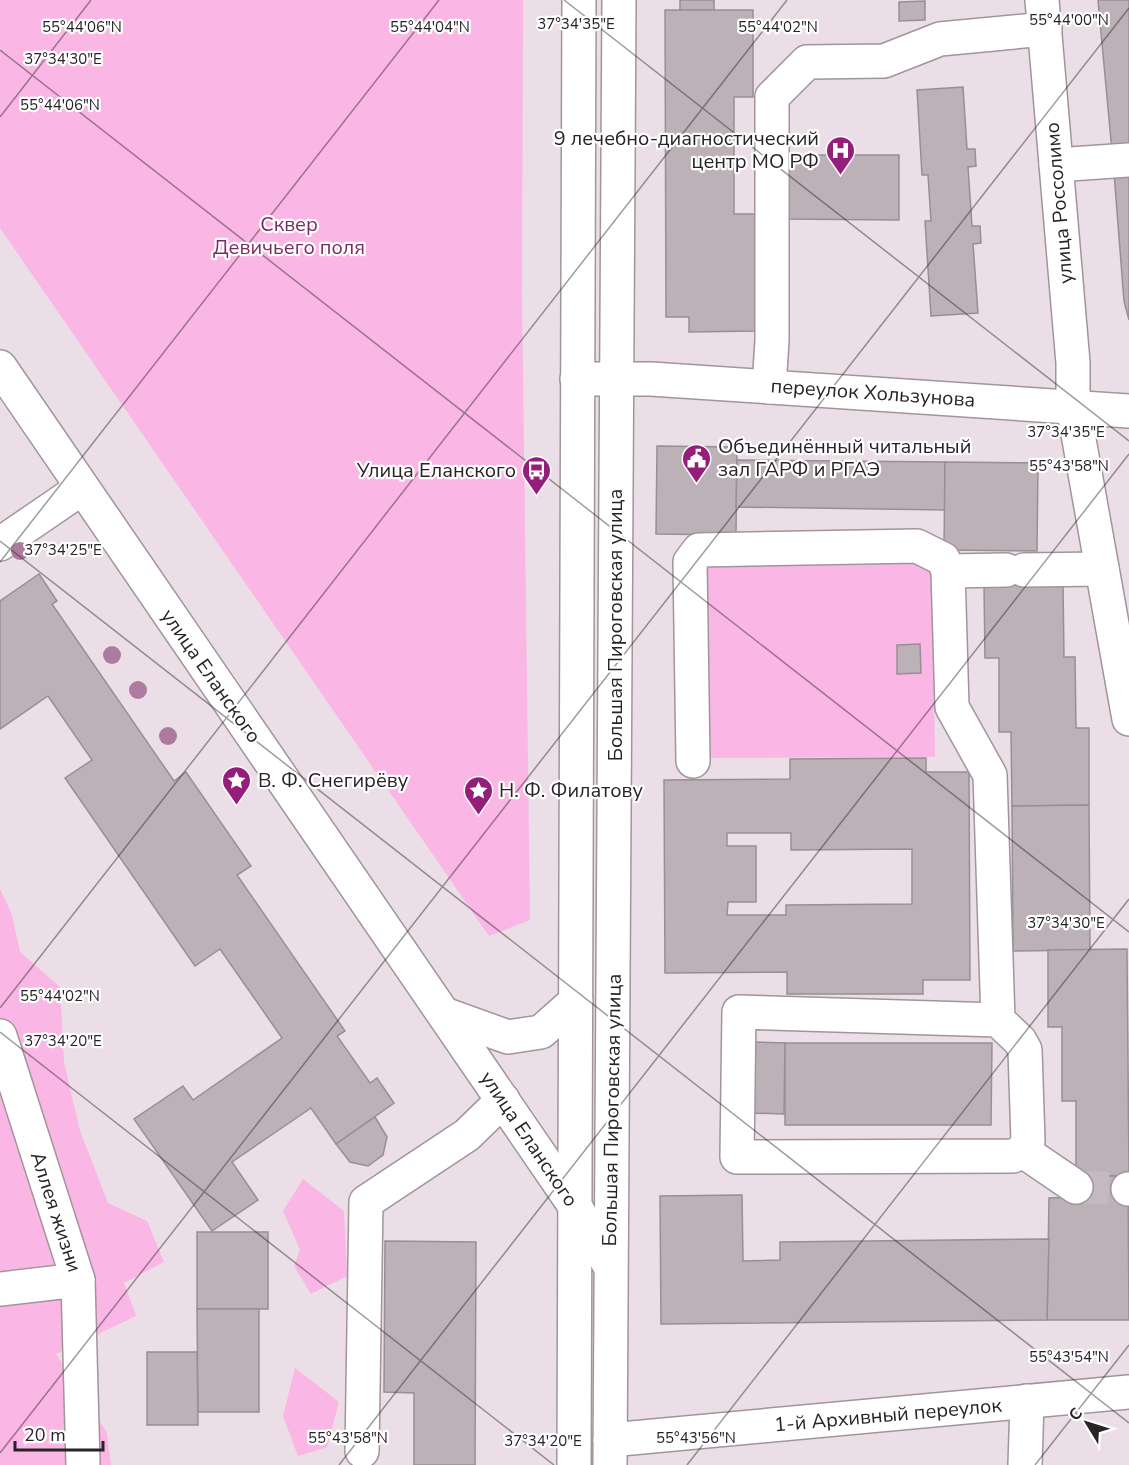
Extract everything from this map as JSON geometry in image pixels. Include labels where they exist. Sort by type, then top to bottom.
[{"type":"street","name":"Большая Пироговская улица","points":[[574,1465],[579,0]]},
{"type":"street","name":"Большая Пироговская улица","points":[[610,1452],[618,0]]},
{"type":"street","name":"улица Россолимо","points":[[1044,15],[1073,363],[1073,406],[1129,719]]},
{"type":"street","points":[[770,387],[772,97],[807,62],[884,62],[940,39],[1044,15]]},
{"type":"street","points":[[1056,165],[1129,160]]},
{"type":"street","name":"улица Еланского","points":[[0,367],[575,1206],[610,1266]]},
{"type":"street","name":"переулок Хользунова","points":[[578,379],[770,387],[1129,411]]},
{"type":"street","points":[[0,544],[82,488]]},
{"type":"street","points":[[693,761],[690,562],[699,550],[917,546],[944,559],[948,571],[952,707],[990,775],[998,1020]]},
{"type":"street","points":[[948,571],[1102,569]]},
{"type":"street","points":[[444,1014],[508,1037],[541,1032],[576,1001]]},
{"type":"street","points":[[739,1012],[998,1020],[1020,1041],[1025,1050],[1028,1141],[1023,1151],[1013,1156],[737,1157],[739,1012]]},
{"type":"street","name":"Аллея жизни","points":[[0,1036],[78,1280],[83,1465]]},
{"type":"street","points":[[362,1451],[366,1202],[474,1129],[503,1100]]},
{"type":"street","points":[[1023,1151],[1076,1187]]},
{"type":"street","points":[[0,1289],[78,1280]]},
{"type":"street","name":"1-й Архивный переулок","points":[[610,1452],[1027,1401],[1129,1392]]},
{"type":"street","points":[[1025,1465],[1027,1401]]},
{"type":"green space","name":"Сквер Девичьего поля","points":[[0,0],[523,0],[522,295],[530,920],[489,936],[0,228]]},
{"type":"green space","points":[[705,560],[932,563],[935,757],[705,758]]},
{"type":"green space","points":[[0,889],[12,915],[20,952],[60,987],[64,1062],[80,1131],[108,1203],[147,1221],[164,1262],[124,1283],[136,1316],[56,1354],[107,1433],[111,1465],[0,1465]]},
{"type":"green space","points":[[303,1179],[344,1211],[347,1276],[311,1294],[294,1266],[300,1250],[283,1211]]},
{"type":"green space","points":[[295,1368],[339,1402],[327,1447],[298,1456],[283,1416]]},
{"type":"building","points":[[680,0],[714,0],[714,10],[680,10]]},
{"type":"building","points":[[1098,0],[1129,0],[1129,173],[1114,173]]},
{"type":"building","points":[[925,1],[925,20],[899,21],[899,2]]},
{"type":"building","points":[[665,10],[753,10],[753,97],[734,97],[734,214],[755,214],[755,331],[689,332],[689,317],[666,317]]},
{"type":"building","points":[[963,87],[967,149],[975,149],[976,166],[968,167],[972,226],[980,226],[981,243],[973,244],[978,313],[931,316],[925,221],[931,221],[928,175],[922,175],[917,90]]},
{"type":"building","points":[[784,155],[899,155],[899,220],[784,219]]},
{"type":"building","points":[[1114,173],[1129,173],[1129,320],[1124,301]]},
{"type":"building","name":"Объединённый читальный зал ГАРФ и РГАЭ","points":[[657,446],[737,447],[736,535],[656,534]]},
{"type":"building","points":[[737,460],[945,462],[945,510],[736,507]]},
{"type":"building","points":[[945,462],[1038,463],[1037,551],[944,550]]},
{"type":"building","points":[[39,574],[57,601],[52,604],[174,781],[186,772],[251,866],[237,875],[345,1031],[337,1036],[370,1083],[377,1078],[394,1103],[336,1144],[311,1108],[232,1162],[258,1200],[212,1231],[134,1119],[183,1086],[193,1100],[282,1038],[220,949],[195,966],[65,778],[92,760],[48,696],[0,729],[0,601]]},
{"type":"building","points":[[984,585],[1063,585],[1064,657],[1075,657],[1076,728],[1089,728],[1089,805],[1012,806],[1011,732],[999,732],[999,658],[985,658]]},
{"type":"building","points":[[920,644],[921,673],[897,674],[897,645]]},
{"type":"building","points":[[926,758],[926,772],[969,772],[970,980],[923,980],[923,994],[787,994],[787,972],[665,973],[664,780],[790,779],[790,759]],"holes":[[[727,833],[791,833],[791,850],[912,849],[912,904],[786,905],[786,915],[727,915],[728,902],[756,902],[756,846],[727,846]]]},
{"type":"building","points":[[1089,805],[1090,950],[1013,951],[1012,806]]},
{"type":"building","points":[[1127,949],[1129,1176],[1076,1176],[1076,1101],[1062,1101],[1062,1027],[1048,1027],[1048,950]]},
{"type":"building","points":[[752,1042],[785,1043],[784,1114],[751,1113]]},
{"type":"building","points":[[785,1043],[992,1043],[991,1125],[785,1125]]},
{"type":"building","points":[[375,1117],[387,1137],[383,1155],[368,1166],[350,1162],[336,1144]]},
{"type":"building","points":[[1076,1176],[1128,1176],[1129,1320],[1047,1320],[1049,1198],[1076,1197]]},
{"type":"building","points":[[742,1195],[743,1261],[780,1260],[780,1242],[1049,1239],[1047,1320],[661,1324],[660,1196]]},
{"type":"building","points":[[197,1232],[268,1232],[268,1309],[197,1309]]},
{"type":"building","points":[[385,1241],[476,1242],[475,1465],[414,1465],[414,1393],[384,1392]]},
{"type":"building","points":[[197,1309],[259,1309],[259,1412],[198,1412]]},
{"type":"building","points":[[147,1352],[197,1352],[198,1425],[147,1425]]},
{"type":"tunnel","points":[[1076,1187],[1128,1189]]},
{"type":"place","name":"9 лечебно-диагностический центр МО РФ","points":[[840,176]]},
{"type":"place","name":"Объединённый читальный зал ГАРФ и РГАЭ","points":[[697,484]]},
{"type":"place","name":"Улица Еланского","points":[[537,496]]},
{"type":"place","name":"В. Ф. Снегирёву","points":[[237,806]]},
{"type":"place","name":"Н. Ф. Филатову","points":[[478,816]]}]
